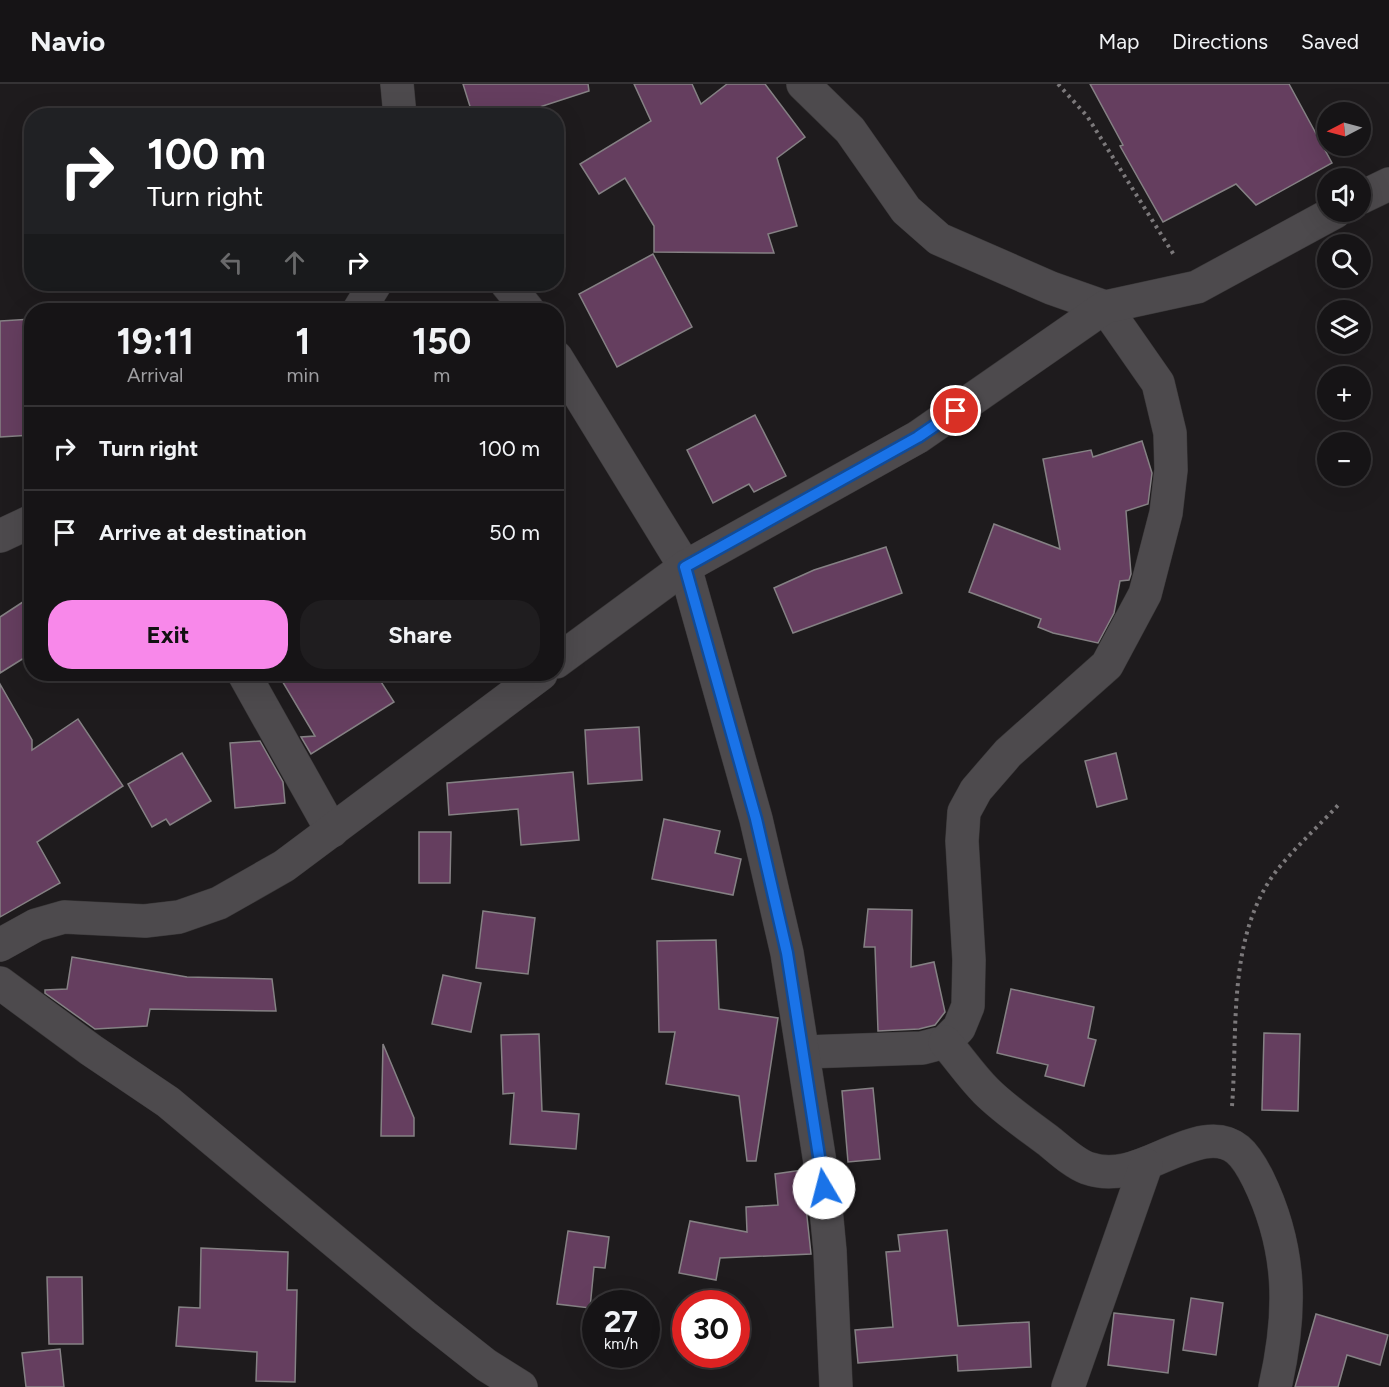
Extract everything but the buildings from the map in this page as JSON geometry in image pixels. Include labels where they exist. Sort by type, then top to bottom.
[{"type":"street","points":[[804,84],[850,130],[906,210],[939,239],[1051,288],[1105,307],[1158,383],[1170,433],[1171,470],[1166,513],[1145,594],[1107,665],[1008,753],[976,790],[964,812],[962,841],[969,960],[968,1006],[959,1028],[945,1042],[922,1048],[804,1052]]},
{"type":"street","points":[[1371,193],[1389,184]]},
{"type":"street","points":[[564,656],[685,567],[918,437],[1105,307],[1197,287],[1317,222]]},
{"type":"street","points":[[513,291],[522,303]]},
{"type":"street","points":[[564,370],[685,567],[756,819],[787,953],[825,1198],[836,1387]]},
{"type":"street","points":[[0,536],[24,525]]},
{"type":"street","points":[[248,681],[332,831]]},
{"type":"street","points":[[0,945],[36,925],[64,917],[145,921],[179,917],[219,903],[284,867],[532,681]]},
{"type":"street","points":[[0,983],[91,1050],[168,1102],[424,1316],[486,1365],[521,1387]]},
{"type":"street","points":[[945,1042],[986,1091],[1086,1167],[1110,1172],[1146,1165],[1171,1152],[1205,1142],[1230,1143],[1246,1155],[1275,1217],[1283,1248],[1286,1283],[1285,1328],[1275,1387]]},
{"type":"street","points":[[1068,1387],[1146,1165]]},
{"type":"path","points":[[1059,84],[1087,116],[1157,232],[1197,287]]},
{"type":"path","points":[[1230,1143],[1238,992],[1242,952],[1251,920],[1274,874],[1340,803]]},
{"type":"route","points":[[824,1188],[787,953],[756,819],[685,567],[918,437],[956,411]]}]
